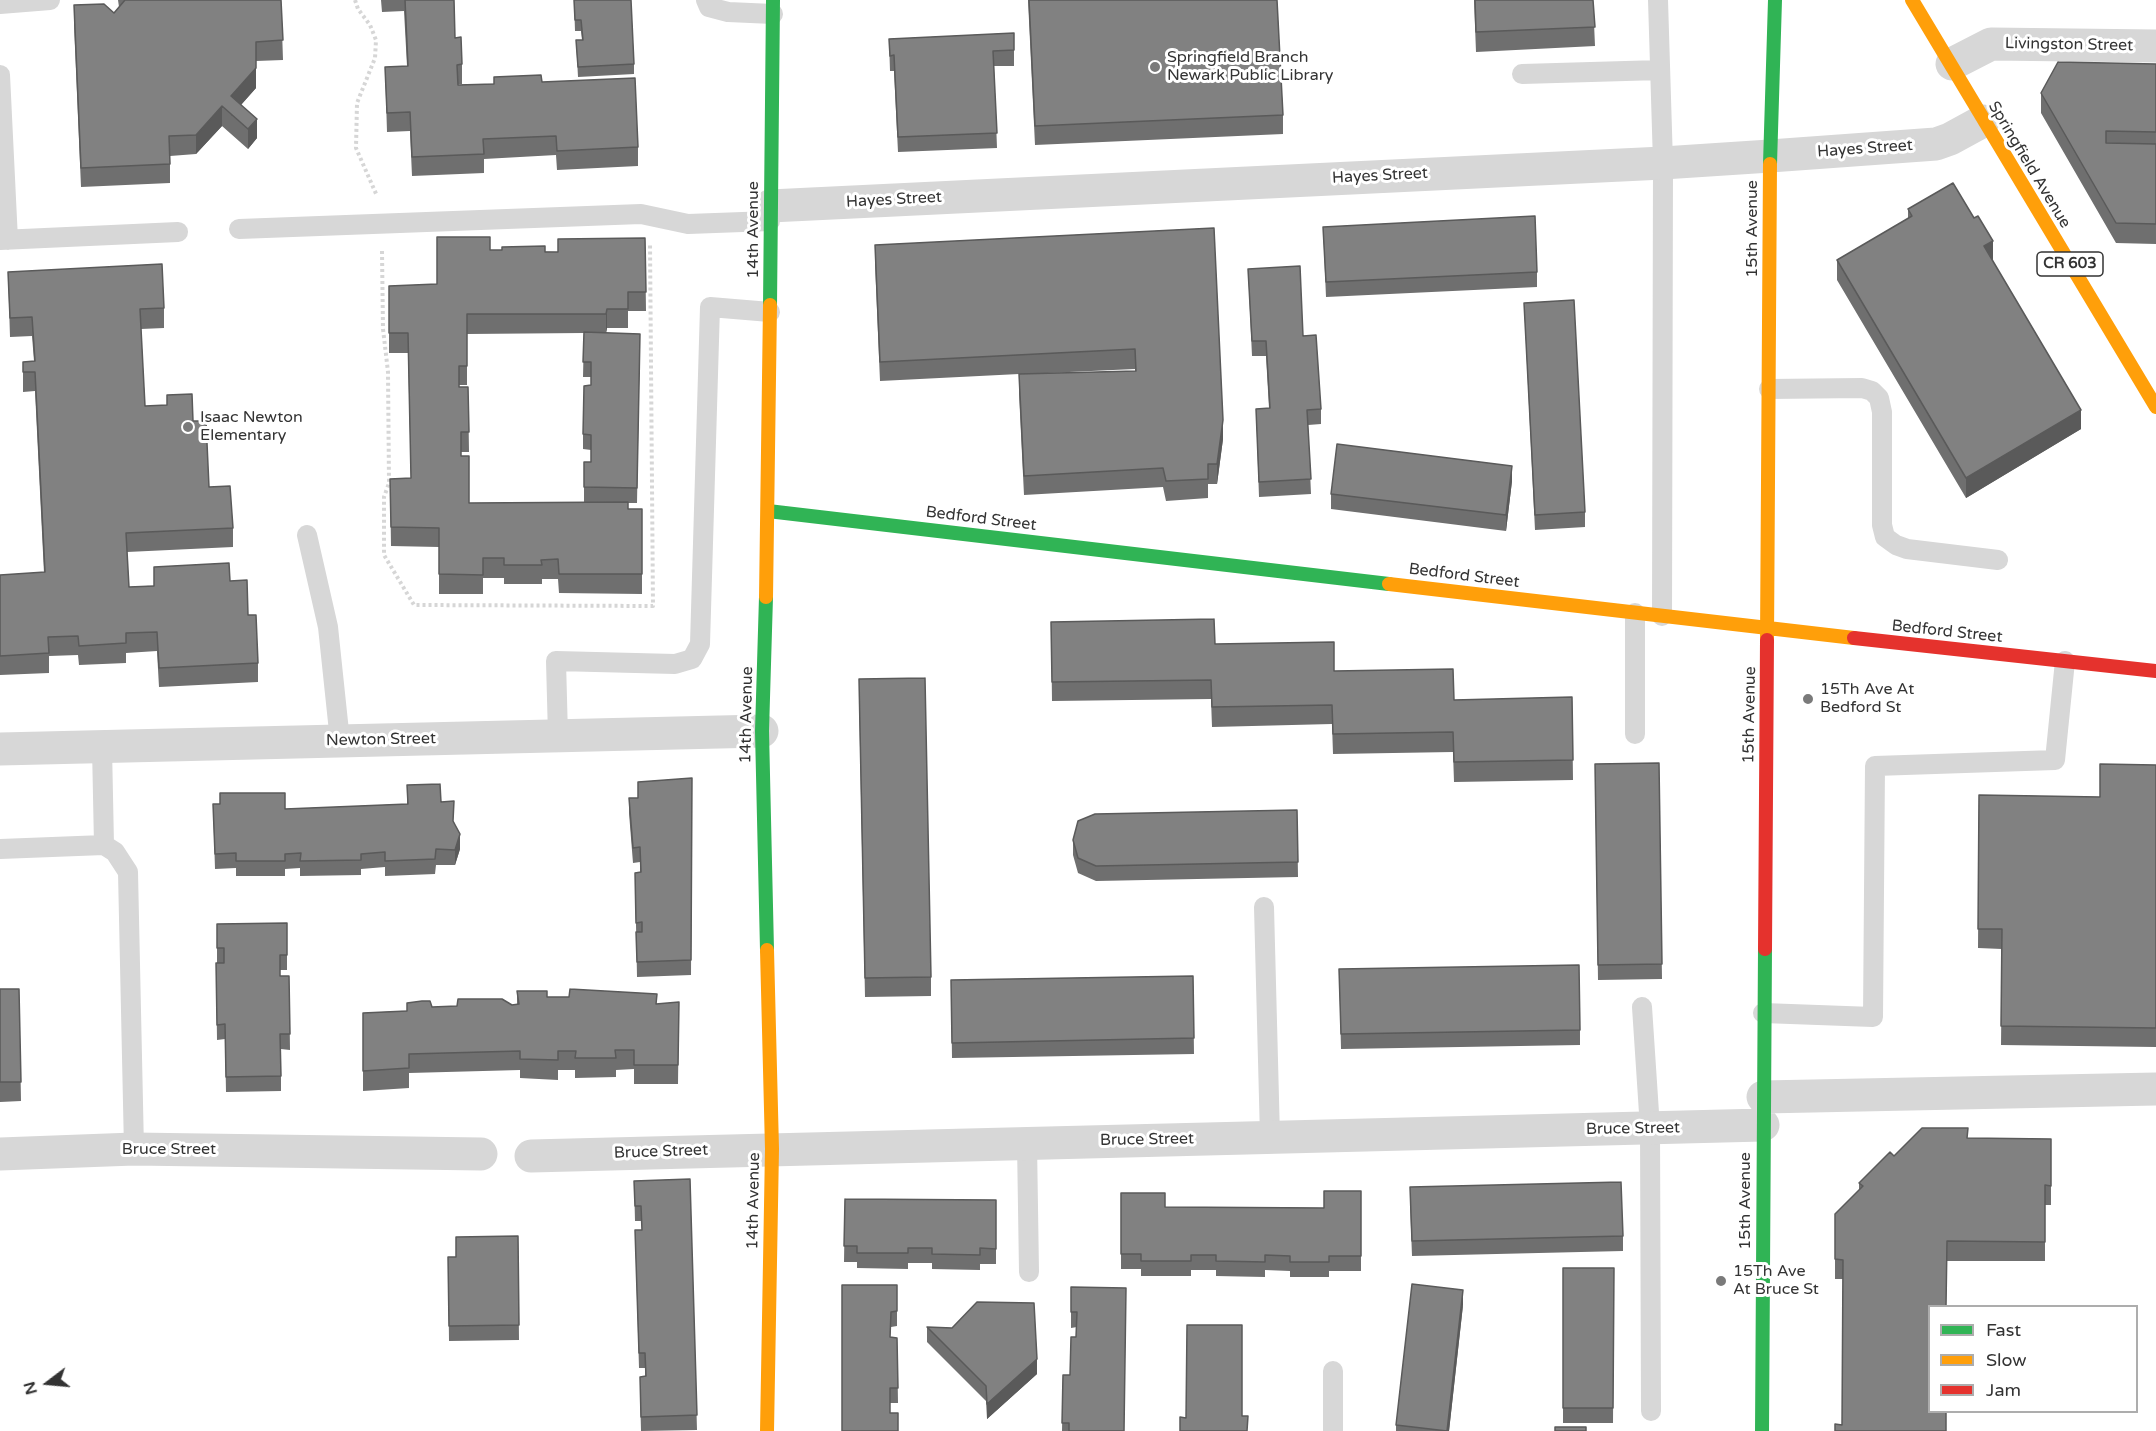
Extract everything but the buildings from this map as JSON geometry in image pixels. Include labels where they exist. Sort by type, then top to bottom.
[{"type":"street","name":"15th Avenue","points":[[1762,1431],[1770,156],[1775,0]]},
{"type":"street","name":"Springfield Avenue","points":[[1912,0],[2156,407]]},
{"type":"street","name":"14th Avenue","points":[[767,1431],[772,1149],[762,731],[768,511],[773,7]]},
{"type":"street","name":"Livingston Street","points":[[1952,64],[1991,44],[2156,46]]},
{"type":"street","name":"Hayes Street","points":[[770,214],[1663,163],[1936,144],[1983,121]]},
{"type":"street","name":"Bedford Street","points":[[768,511],[1767,629],[2156,671]]},
{"type":"street","name":"Newton Street","points":[[0,749],[762,731]]},
{"type":"street","name":"Bruce Street","points":[[531,1156],[1650,1128],[1763,1111],[2156,1089]]},
{"type":"street","name":"Bruce Street","points":[[0,1154],[134,1149],[481,1154]]},
{"type":"lane","points":[[0,4],[50,0]]},
{"type":"lane","points":[[706,0],[709,7],[728,12],[773,7]]},
{"type":"lane","points":[[1658,0],[1663,163],[1662,616]]},
{"type":"lane","points":[[1522,74],[1660,70]]},
{"type":"lane","points":[[0,75],[4,240],[178,232]]},
{"type":"lane","points":[[240,230],[641,214],[688,224],[770,214]]},
{"type":"lane","points":[[558,736],[556,661],[675,664],[692,659],[700,644],[710,307],[770,312]]},
{"type":"lane","points":[[1769,388],[1862,388],[1872,391],[1879,398],[1882,412],[1882,525],[1886,537],[1896,545],[1907,549],[1998,560]]},
{"type":"lane","points":[[307,535],[328,627],[340,741]]},
{"type":"lane","points":[[1635,613],[1635,734]]},
{"type":"lane","points":[[1764,1013],[1873,1017],[1875,766],[2055,760],[2065,661]]},
{"type":"lane","points":[[102,747],[104,845]]},
{"type":"lane","points":[[0,849],[104,845],[115,852],[128,872],[134,1149]]},
{"type":"lane","points":[[1264,907],[1270,1137]]},
{"type":"lane","points":[[1641,1007],[1650,1128],[1651,1410]]},
{"type":"lane","points":[[1027,1143],[1029,1272]]},
{"type":"lane","points":[[1333,1371],[1333,1431]]},
{"type":"path","points":[[355,0],[376,40],[375,58],[357,103],[356,148],[376,193],[382,224],[383,329],[388,372],[389,439],[389,483],[384,497],[384,555],[414,605],[652,606],[650,216]]},
{"type":"traffic: fast","points":[[770,305],[773,0]]},
{"type":"traffic: fast","points":[[1770,164],[1775,0]]},
{"type":"traffic: fast","points":[[768,511],[1389,584]]},
{"type":"traffic: fast","points":[[766,597],[762,731],[767,950]]},
{"type":"traffic: fast","points":[[1762,1431],[1765,949]]},
{"type":"traffic: slow","points":[[1912,0],[2156,407]]},
{"type":"traffic: slow","points":[[1767,640],[1770,164]]},
{"type":"traffic: slow","points":[[766,597],[770,305]]},
{"type":"traffic: slow","points":[[1389,584],[1854,638]]},
{"type":"traffic: slow","points":[[767,950],[772,1149],[767,1431]]},
{"type":"traffic: jam","points":[[1854,638],[2156,671]]},
{"type":"traffic: jam","points":[[1765,949],[1767,640]]},
{"type":"place","name":"Springfield Branch Newark Public Library","points":[[1155,67]]},
{"type":"place","name":"Isaac Newton Elementary","points":[[188,427]]},
{"type":"place","name":"15Th Ave At Bedford St","points":[[1808,699]]},
{"type":"place","name":"15Th Ave At Bruce St","points":[[1721,1281]]}]
